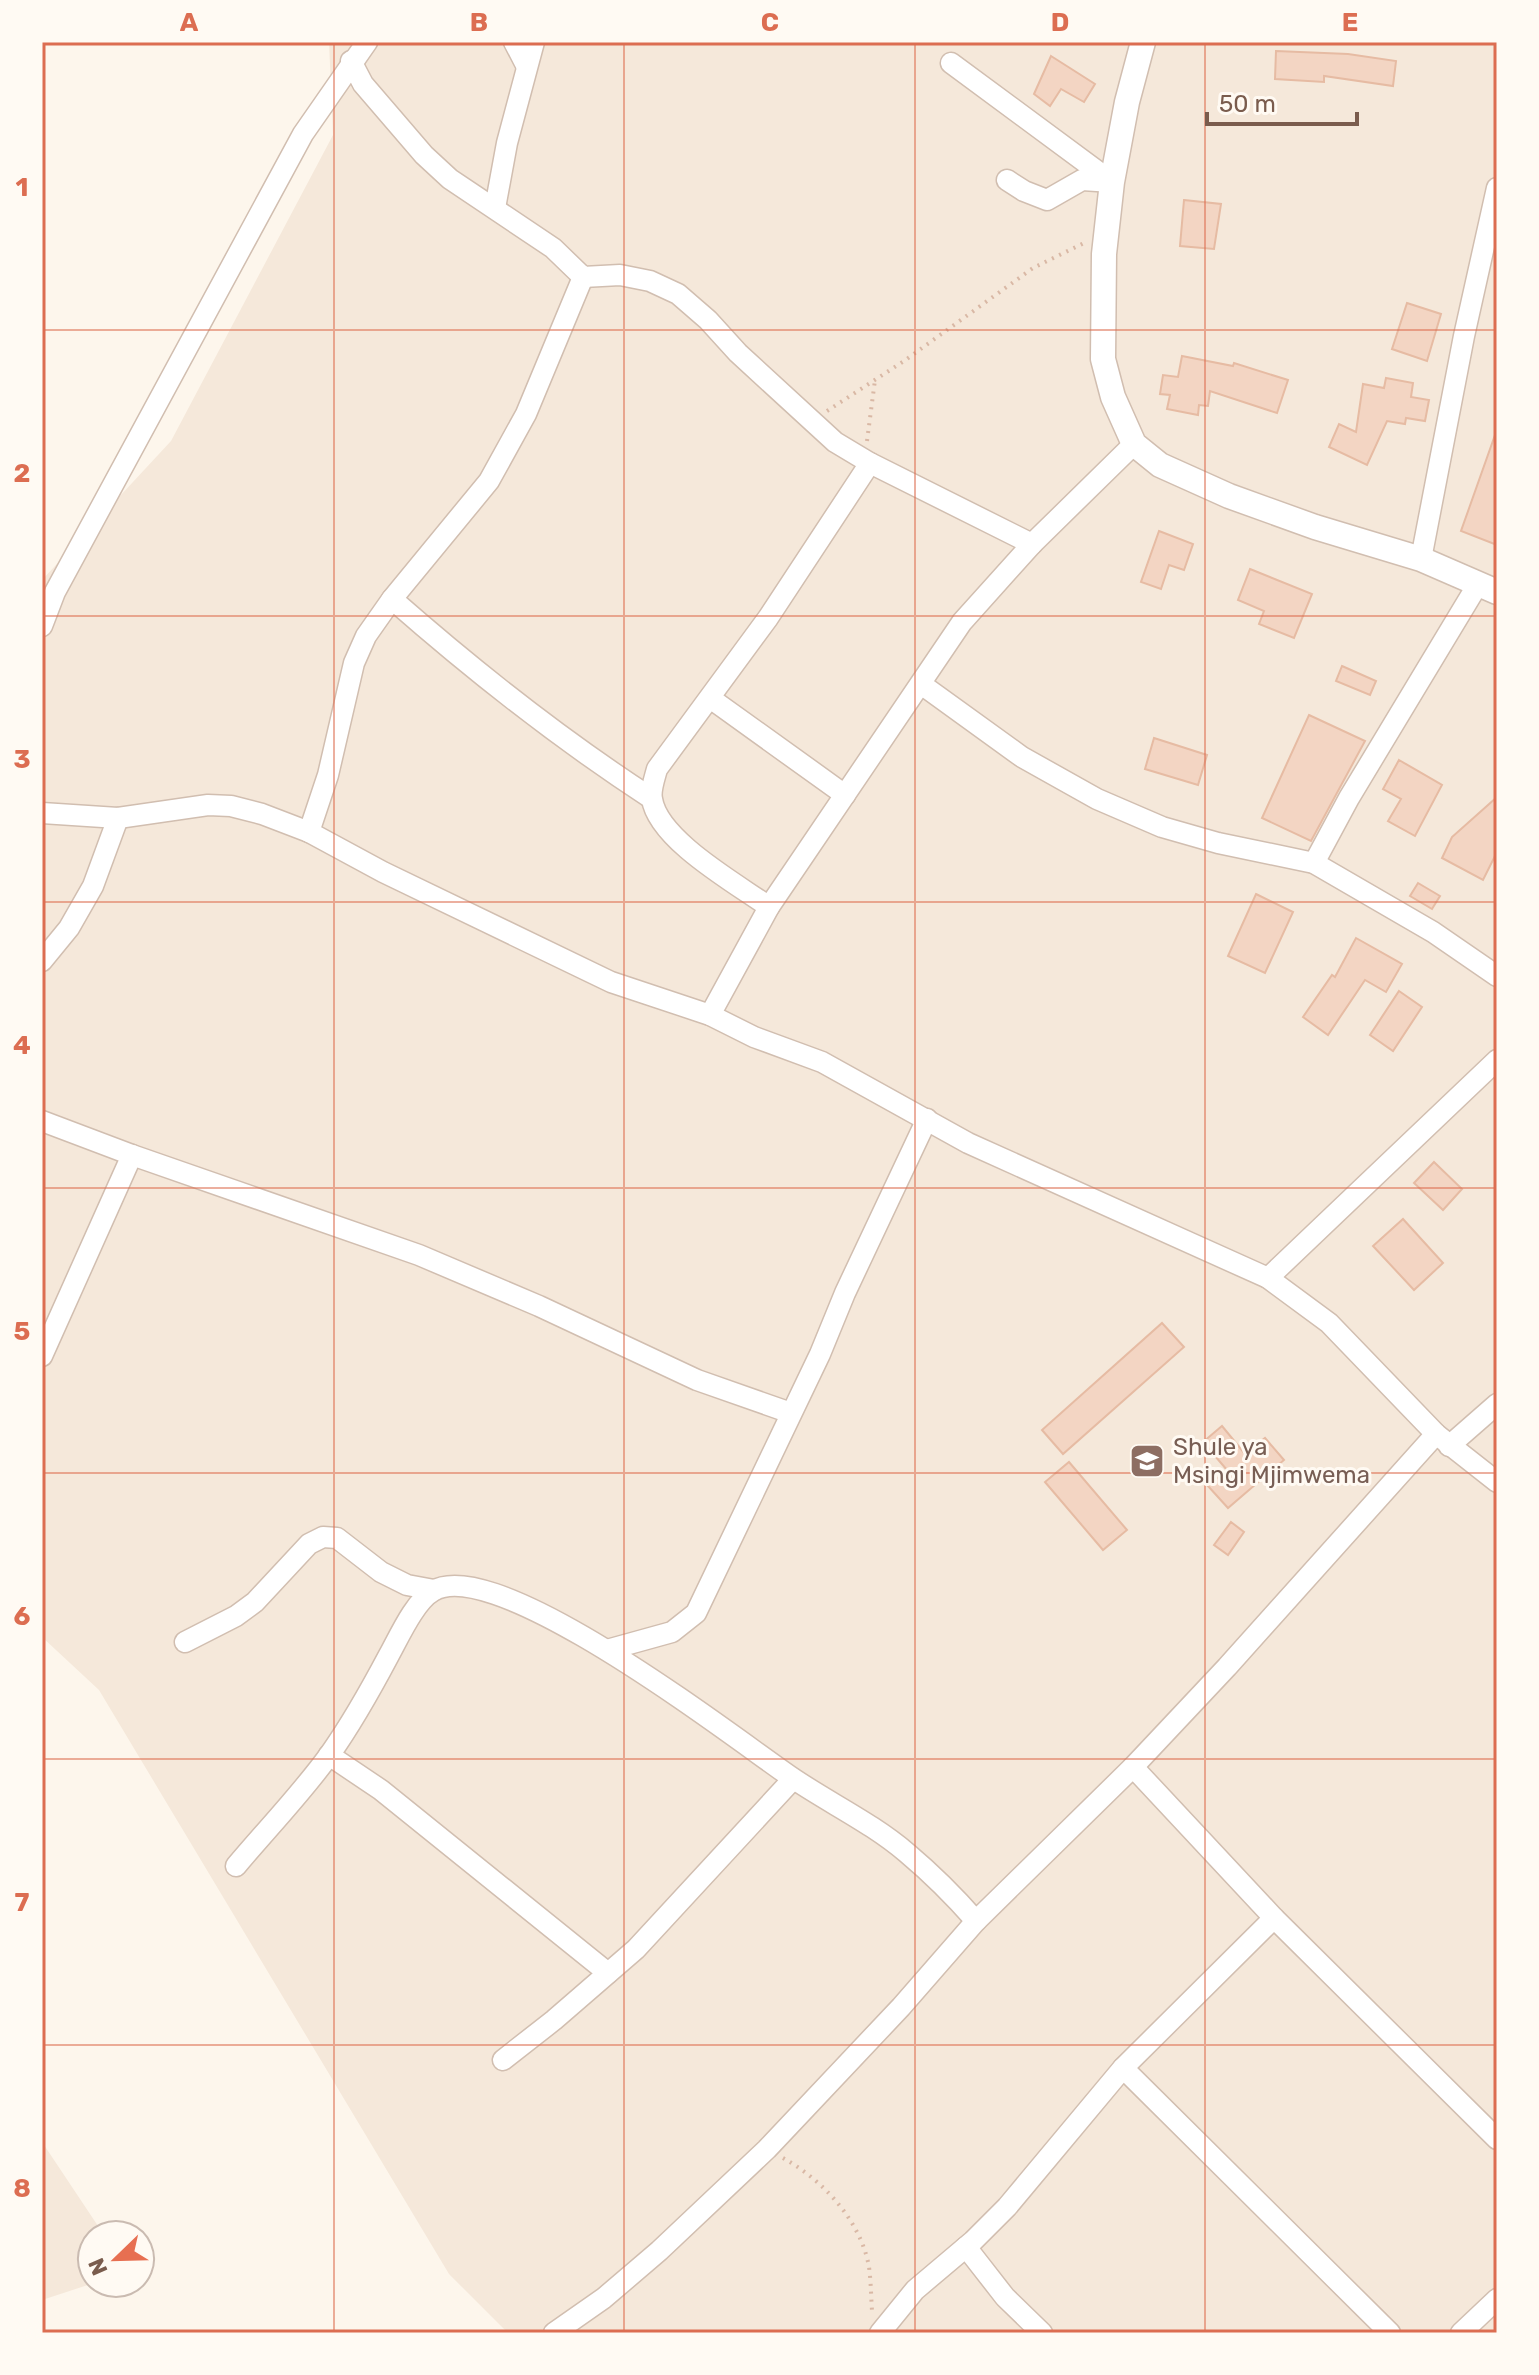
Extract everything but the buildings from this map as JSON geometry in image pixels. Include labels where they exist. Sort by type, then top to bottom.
[{"type":"street","points":[[42,626],[55,592],[303,134],[367,42]]},
{"type":"street","points":[[514,42],[526,65]]},
{"type":"street","points":[[495,208],[526,65],[534,42]]},
{"type":"street","points":[[1143,42],[1127,102],[1112,182],[1104,254],[1103,359],[1113,397],[1134,444],[1160,465],[1229,496],[1315,527],[1421,559],[1488,588],[1349,798],[1314,863]]},
{"type":"street","points":[[351,61],[363,84],[424,155],[450,179],[553,248],[583,277],[620,275],[650,281],[678,294],[835,442],[866,461],[1032,544]]},
{"type":"street","points":[[951,63],[1112,182]]},
{"type":"street","points":[[1007,180],[1047,200],[1082,180],[1112,182]]},
{"type":"street","points":[[1421,559],[1464,336],[1497,188]]},
{"type":"street","points":[[309,832],[328,775],[354,663],[366,636],[392,599],[489,481],[526,414],[583,277]]},
{"type":"street","points":[[710,1015],[769,907],[962,622],[1032,544],[1134,444]]},
{"type":"street","points":[[651,798],[657,769],[768,618],[866,461]]},
{"type":"street","points":[[392,599],[547,726],[651,798],[660,819],[677,839],[769,907]]},
{"type":"street","points":[[921,684],[1022,757],[1097,799],[1162,827],[1218,843],[1314,863],[1433,932],[1497,976]]},
{"type":"street","points":[[710,698],[845,795]]},
{"type":"street","points":[[42,813],[118,818],[182,806],[231,806],[309,832],[383,872],[611,982],[710,1015],[754,1037],[822,1062],[982,1150],[1268,1278],[1329,1323],[1443,1440],[1497,1482]]},
{"type":"street","points":[[42,961],[69,928],[93,886],[118,818]]},
{"type":"street","points":[[1268,1278],[1497,1060]]},
{"type":"street","points":[[607,1650],[672,1632],[696,1613],[927,1119]]},
{"type":"street","points":[[42,1121],[419,1255],[565,1318],[697,1380],[791,1413]]},
{"type":"street","points":[[42,1356],[132,1155]]},
{"type":"street","points":[[554,2333],[604,2298],[767,2149],[976,1921],[1133,1767],[1443,1440],[1497,1404]]},
{"type":"street","points":[[185,1642],[236,1616],[255,1602],[309,1544],[323,1537],[337,1538],[381,1572],[407,1585],[434,1590],[463,1585],[492,1594],[533,1611],[607,1650],[670,1690],[793,1779],[905,1851],[976,1921]]},
{"type":"street","points":[[236,1866],[329,1755],[405,1625],[434,1590]]},
{"type":"street","points":[[329,1755],[381,1790],[608,1973]]},
{"type":"street","points":[[1133,1767],[1274,1918],[1497,2139]]},
{"type":"street","points":[[503,2060],[608,1973],[676,1908],[793,1779]]},
{"type":"street","points":[[877,2326],[1007,2207],[1123,2068],[1274,1918]]},
{"type":"street","points":[[1123,2068],[1390,2333]]},
{"type":"street","points":[[966,2247],[1005,2297],[1042,2333]]},
{"type":"street","points":[[1461,2333],[1497,2299]]},
{"type":"path","points":[[811,420],[875,380],[1033,268],[1106,232]]},
{"type":"path","points":[[866,461],[875,380]]},
{"type":"path","points":[[767,2149],[801,2168],[841,2207],[860,2241],[868,2265],[877,2326]]},
{"type":"shaded area","points":[[329,42],[1497,42],[1497,2333],[508,2333],[449,2274],[99,1690],[42,1637],[42,580],[171,441],[333,135]]},
{"type":"shaded area","points":[[42,2142],[93,2219],[76,2219],[76,2289],[42,2300]]},
{"type":"place","name":"Shule ya Msingi Mjimwema","points":[[1147,1461]]}]
